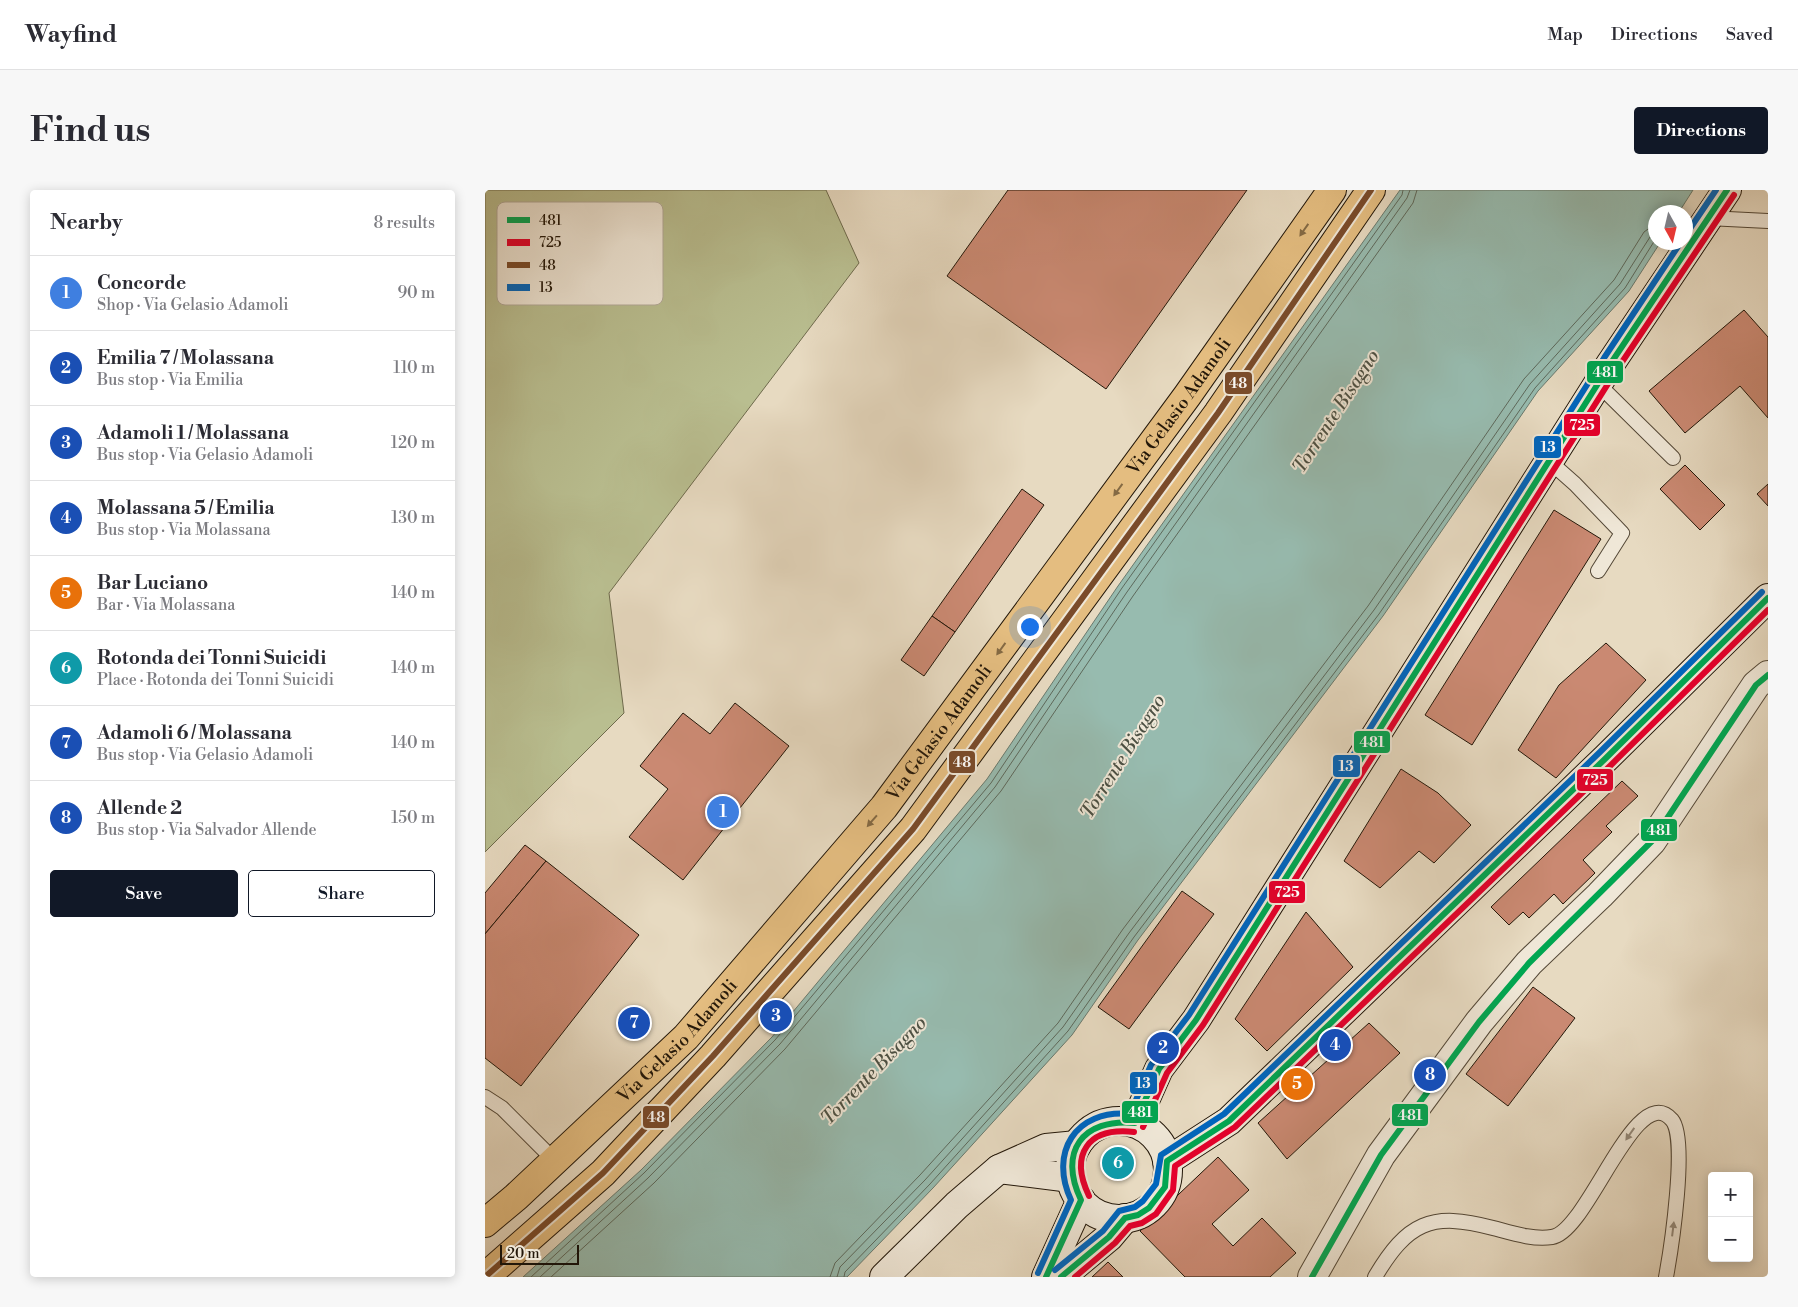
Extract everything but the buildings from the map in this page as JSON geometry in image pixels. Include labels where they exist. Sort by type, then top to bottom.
[{"type":"main road","name":"Via Gelasio Adamoli","points":[[485,1224],[686,1037],[884,807],[1187,396],[1333,190]]},
{"type":"main road","name":"Via Gelasio Adamoli","points":[[485,1277],[603,1173],[713,1056],[913,829],[1218,413],[1371,190]]},
{"type":"main road","points":[[1135,1123],[1159,1069],[1196,1020],[1598,384],[1727,190]]},
{"type":"main road","points":[[1167,1161],[1229,1121],[1606,758],[1768,598]]},
{"type":"main road","points":[[1312,1277],[1381,1155],[1479,1022],[1529,963],[1600,895],[1652,840],[1756,685],[1768,675]]},
{"type":"main road","points":[[999,1169],[1076,1189],[1101,1215],[1125,1218],[1137,1215],[1149,1208],[1165,1187],[1167,1161],[1163,1149],[1155,1136],[1135,1123],[1124,1121],[1102,1124],[1092,1129],[1077,1145],[1071,1161],[1076,1189],[1046,1277]]},
{"type":"main road","points":[[885,1277],[957,1205],[999,1169],[1046,1148],[1077,1145]]},
{"type":"main road","points":[[1061,1277],[1109,1237],[1125,1218]]},
{"type":"lane","points":[[1708,218],[1768,220]]},
{"type":"lane","points":[[1598,384],[1673,458]]},
{"type":"lane","points":[[1549,461],[1622,533],[1598,571]]},
{"type":"lane","points":[[485,1097],[502,1108],[555,1160]]},
{"type":"lane","points":[[1375,1277],[1405,1235],[1423,1224],[1435,1222],[1468,1223],[1516,1235],[1551,1238],[1562,1235],[1583,1210],[1639,1122],[1655,1113],[1663,1114],[1672,1120],[1676,1127],[1679,1147],[1676,1201],[1667,1277]]},
{"type":"green space","points":[[485,190],[826,190],[859,263],[609,593],[624,713],[485,852]]},
{"type":"water","name":"Torrente Bisagno","points":[[1400,190],[1693,190],[1683,205],[1648,205],[1648,250],[1655,250],[1629,291],[1538,391],[1383,616],[1138,940],[1072,1035],[933,1188],[847,1277],[523,1277],[641,1170],[772,1037],[987,779],[1118,586]]},
{"type":"transit line","name":"48","points":[[485,1277],[603,1173],[713,1056],[913,829],[1218,413],[1371,190]]},
{"type":"transit line","name":"13","points":[[1693,224],[1716,190]]},
{"type":"transit line","name":"481","points":[[1046,1277],[1081,1200],[1072,1167],[1074,1153],[1079,1142],[1101,1126],[1117,1123],[1135,1123],[1159,1069],[1196,1020],[1611,363],[1727,190]]},
{"type":"transit line","name":"725","points":[[1143,1127],[1167,1073],[1203,1025],[1618,368],[1734,195]]},
{"type":"transit line","name":"13","points":[[1038,1273],[1071,1200],[1065,1183],[1063,1166],[1065,1151],[1072,1138],[1081,1127],[1094,1119],[1111,1114],[1130,1114],[1151,1065],[1189,1015],[1604,358],[1676,250]]},
{"type":"transit line","name":"13","points":[[1055,1270],[1103,1231],[1119,1211],[1135,1207],[1143,1201],[1156,1184],[1161,1155],[1224,1114],[1600,752],[1762,592]]},
{"type":"transit line","name":"481","points":[[1061,1277],[1109,1237],[1125,1218],[1138,1215],[1149,1208],[1165,1187],[1167,1161],[1229,1121],[1606,758],[1768,598]]},
{"type":"transit line","name":"725","points":[[1075,1277],[1115,1243],[1130,1226],[1142,1223],[1156,1214],[1173,1190],[1175,1166],[1235,1127],[1612,764],[1768,610]]},
{"type":"transit line","name":"481","points":[[1312,1277],[1381,1155],[1479,1022],[1529,963],[1652,841],[1756,685],[1768,675]]},
{"type":"transit line","name":"725","points":[[1089,1196],[1083,1181],[1081,1168],[1082,1156],[1087,1146],[1094,1139],[1105,1134],[1134,1132]]},
{"type":"place","name":"Concorde","points":[[723,812]]},
{"type":"place","name":"Adamoli 1 / Molassana","points":[[776,1016]]},
{"type":"place","name":"Adamoli 6 / Molassana","points":[[634,1023]]},
{"type":"place","name":"Molassana 5 / Emilia","points":[[1335,1045]]},
{"type":"place","name":"Emilia 7 / Molassana","points":[[1163,1048]]},
{"type":"place","name":"Allende 2","points":[[1430,1075]]},
{"type":"place","name":"Bar Luciano","points":[[1297,1084]]},
{"type":"place","name":"Rotonda dei Tonni Suicidi","points":[[1118,1163]]}]
